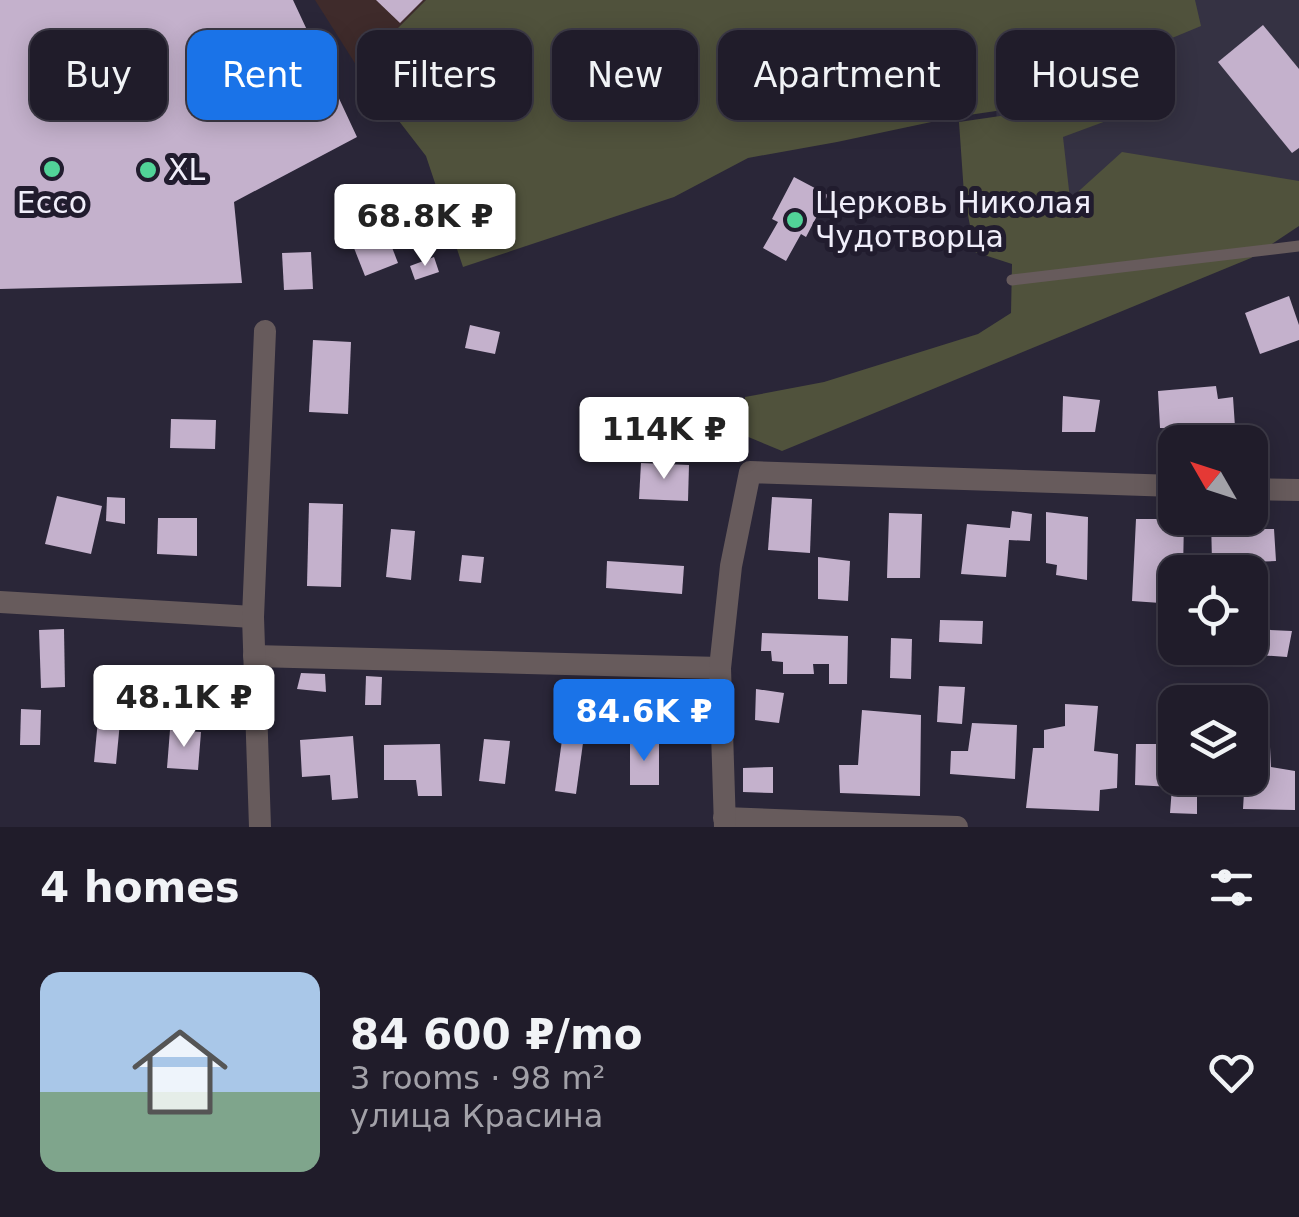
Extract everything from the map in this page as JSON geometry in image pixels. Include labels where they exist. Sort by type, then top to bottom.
[{"type":"street","points":[[260,827],[253,617],[265,331]]},
{"type":"street","points":[[958,827],[724,822],[720,668],[730,566],[750,472],[1158,485]]},
{"type":"street","points":[[1268,489],[1299,490]]},
{"type":"street","points":[[0,602],[253,617]]},
{"type":"street","points":[[254,656],[720,668]]},
{"type":"lane","points":[[1012,280],[1299,246]]},
{"type":"shaded area","points":[[315,0],[426,0],[396,30],[357,30],[357,66]]},
{"type":"shaded area","points":[[988,0],[1299,0],[1299,222],[1012,264],[997,120],[1175,120],[1175,30],[996,30],[996,111]]},
{"type":"green space","points":[[426,0],[1195,0],[1201,26],[1175,37],[1175,30],[996,30],[996,111],[976,114],[976,30],[718,30],[718,120],[941,120],[748,158],[674,197],[463,267],[426,156],[398,120],[532,120],[532,30],[396,30]]},
{"type":"green space","points":[[1109,120],[1063,137],[1070,199],[1122,152],[1299,181],[1299,226],[1251,258],[782,451],[746,436],[745,397],[824,382],[978,334],[1011,313],[1012,264],[975,252],[964,194],[959,122]]},
{"type":"building","name":"XL","points":[[0,0],[293,0],[307,30],[187,30],[187,120],[337,120],[337,94],[357,137],[234,202],[242,283],[0,289]]},
{"type":"building","points":[[376,0],[423,0],[400,23]]},
{"type":"building","points":[[1263,25],[1299,69],[1299,148],[1292,153],[1218,62]]},
{"type":"building","name":"Церковь Николая Чудотворца","points":[[794,177],[828,195],[806,237],[801,234],[786,261],[763,248],[778,222],[772,219]]},
{"type":"building","points":[[375,203],[398,263],[365,276],[341,215]]},
{"type":"building","points":[[311,252],[313,289],[284,290],[282,253]]},
{"type":"building","points":[[434,257],[439,272],[415,280],[410,266]]},
{"type":"building","points":[[1289,296],[1299,325],[1299,340],[1260,354],[1245,313]]},
{"type":"building","points":[[470,325],[500,332],[495,354],[465,348]]},
{"type":"building","points":[[313,340],[351,342],[348,414],[309,412]]},
{"type":"building","points":[[1216,386],[1218,399],[1233,397],[1235,425],[1160,425],[1158,391]]},
{"type":"building","points":[[1063,396],[1100,400],[1095,432],[1062,432]]},
{"type":"building","points":[[171,419],[216,420],[215,449],[170,448]]},
{"type":"building","points":[[641,463],[689,465],[688,501],[639,499]]},
{"type":"building","points":[[57,496],[102,506],[91,554],[45,544]]},
{"type":"building","points":[[107,497],[125,498],[125,524],[106,521]]},
{"type":"building","points":[[772,497],[812,499],[810,553],[768,550]]},
{"type":"building","points":[[309,503],[343,504],[341,587],[307,586]]},
{"type":"building","points":[[1012,511],[1032,514],[1030,541],[1009,540],[1006,577],[961,574],[967,524],[1010,528]]},
{"type":"building","points":[[1046,512],[1088,517],[1087,580],[1056,575],[1057,565],[1046,563]]},
{"type":"building","points":[[889,513],[922,514],[920,578],[887,578]]},
{"type":"building","points":[[158,518],[197,518],[197,556],[157,554]]},
{"type":"building","points":[[1136,519],[1158,519],[1158,535],[1184,535],[1183,555],[1158,555],[1158,603],[1132,601]]},
{"type":"building","points":[[391,529],[415,531],[411,580],[386,577]]},
{"type":"building","points":[[1268,529],[1274,529],[1276,561],[1268,561],[1268,555],[1212,555],[1211,535],[1268,535]]},
{"type":"building","points":[[462,555],[484,557],[481,583],[459,581]]},
{"type":"building","points":[[818,557],[850,561],[848,601],[818,599]]},
{"type":"building","points":[[607,561],[684,566],[682,594],[606,588]]},
{"type":"building","points":[[940,620],[983,621],[982,644],[939,642]]},
{"type":"building","points":[[64,629],[65,687],[41,688],[39,630]]},
{"type":"building","points":[[1268,630],[1292,631],[1287,657],[1268,656]]},
{"type":"building","points":[[762,633],[848,636],[847,684],[829,684],[829,664],[813,664],[814,674],[783,674],[783,662],[772,661],[771,651],[761,651]]},
{"type":"building","points":[[891,638],[912,639],[911,679],[890,678]]},
{"type":"building","points":[[301,673],[325,674],[326,692],[297,689]]},
{"type":"building","points":[[366,676],[382,677],[381,705],[365,705]]},
{"type":"building","points":[[939,686],[965,687],[962,724],[937,722]]},
{"type":"building","points":[[756,689],[784,693],[779,723],[755,720]]},
{"type":"building","points":[[1065,704],[1098,706],[1094,751],[1118,754],[1117,788],[1100,790],[1099,811],[1026,808],[1033,748],[1044,748],[1044,730],[1065,726]]},
{"type":"building","points":[[21,709],[41,710],[40,745],[20,745]]},
{"type":"building","points":[[862,710],[921,715],[920,796],[840,793],[839,765],[858,765]]},
{"type":"building","points":[[98,720],[120,722],[116,764],[94,762]]},
{"type":"building","points":[[972,723],[1017,725],[1015,779],[950,774],[951,751],[968,751]]},
{"type":"building","points":[[170,730],[201,732],[198,770],[167,768]]},
{"type":"building","points":[[353,736],[358,798],[332,800],[330,775],[302,777],[300,740]]},
{"type":"building","points":[[484,739],[510,741],[505,784],[479,781]]},
{"type":"building","points":[[562,740],[583,743],[576,794],[555,791]]},
{"type":"building","points":[[630,743],[659,743],[659,785],[630,785]]},
{"type":"building","points":[[440,744],[442,796],[418,796],[416,780],[384,780],[384,745]]},
{"type":"building","points":[[1136,744],[1158,744],[1158,786],[1135,785]]},
{"type":"building","points":[[1270,747],[1271,767],[1295,771],[1295,810],[1243,809],[1244,795],[1268,795]]},
{"type":"building","points":[[773,767],[773,793],[743,792],[743,768]]},
{"type":"building","points":[[1171,795],[1197,795],[1197,814],[1170,813]]},
{"type":"place","name":"Ecco","points":[[52,169]]},
{"type":"place","name":"XL","points":[[148,170]]},
{"type":"place","name":"Церковь Николая Чудотворца","points":[[795,220]]}]
